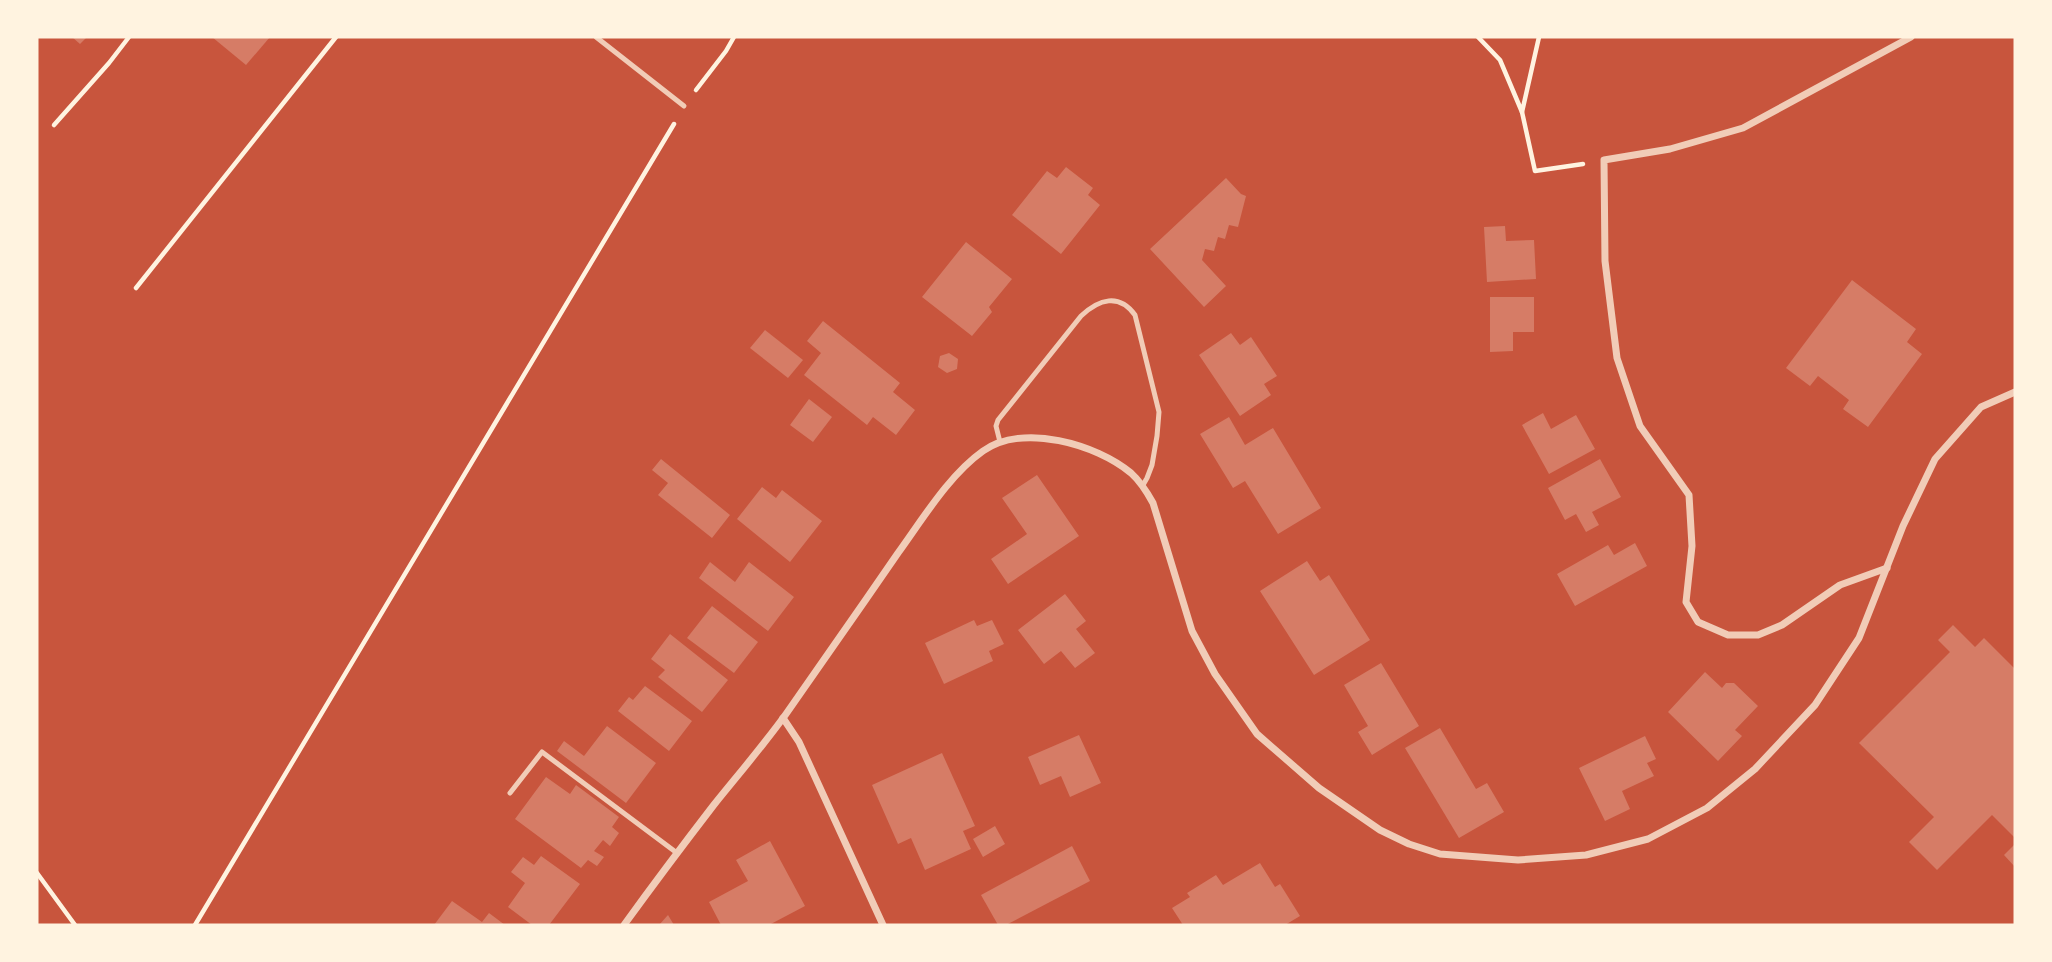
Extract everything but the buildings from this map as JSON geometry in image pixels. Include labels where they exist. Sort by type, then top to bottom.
[{"type":"street","points":[[1887,568],[1840,586],[1782,625],[1758,635],[1728,635],[1698,622],[1686,602],[1692,546],[1689,495],[1640,426],[1617,358],[1605,261],[1604,160],[1670,149],[1743,128],[1911,37]]},
{"type":"street","points":[[624,925],[783,718],[945,488],[983,450],[1000,442],[1020,437],[1076,445],[1114,462],[1130,472],[1143,485],[1153,503],[1192,631],[1214,674],[1257,734],[1319,788],[1380,830],[1409,845],[1440,854],[1518,860],[1586,855],[1648,839],[1707,808],[1755,769],[1815,705],[1859,638],[1903,526],[1935,459],[1981,407],[2015,392]]},
{"type":"street","points":[[783,718],[799,742],[883,925]]},
{"type":"lane","points":[[596,37],[684,106]]},
{"type":"lane","points":[[1000,442],[996,426],[998,420],[1081,316],[1098,303],[1115,300],[1129,307],[1135,315],[1159,412],[1152,465],[1143,485]]},
{"type":"lane","points":[[510,793],[542,752],[677,853]]},
{"type":"path","points":[[54,125],[129,37]]},
{"type":"path","points":[[136,288],[336,37]]},
{"type":"path","points":[[195,925],[684,106],[734,37]]},
{"type":"path","points":[[1478,37],[1500,60],[1522,112],[1535,171],[1604,160]]},
{"type":"path","points":[[1522,112],[1539,37]]},
{"type":"path","points":[[37,873],[75,925]]}]
